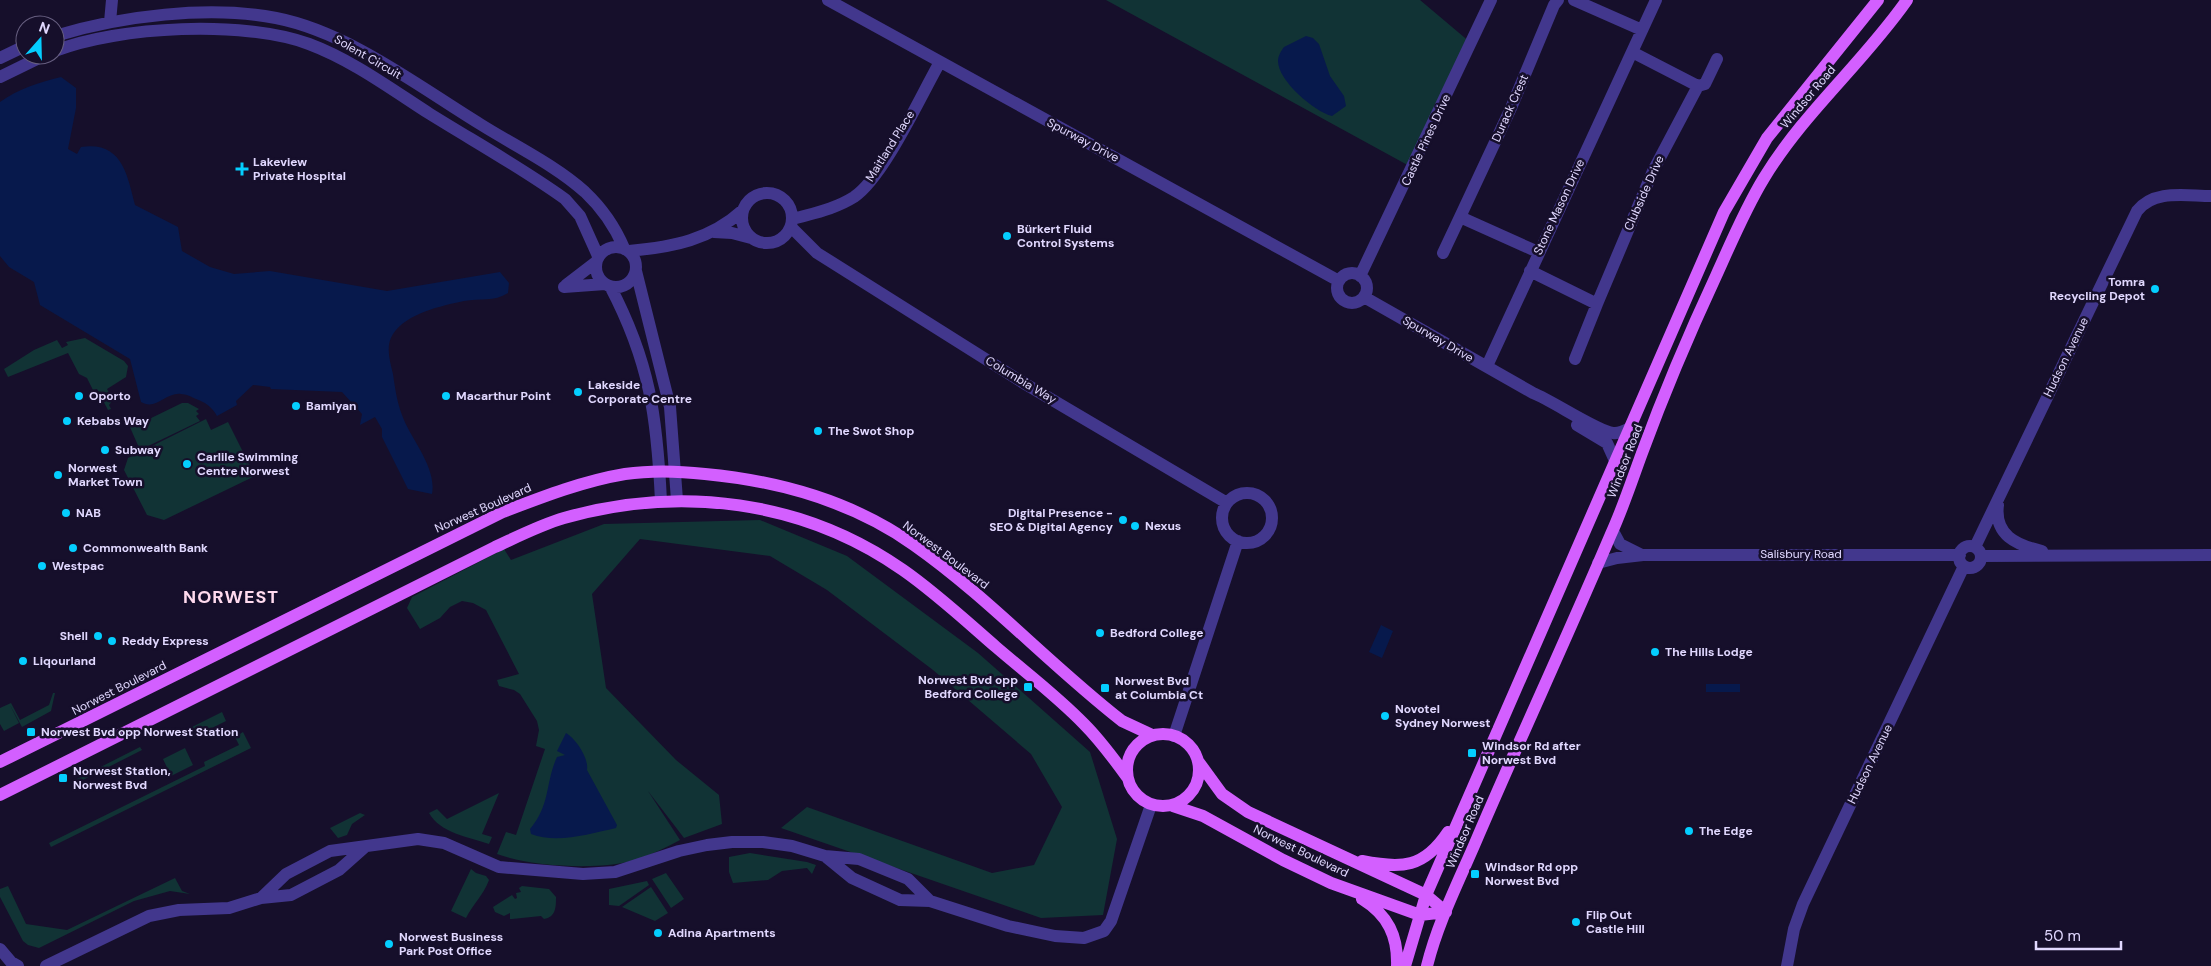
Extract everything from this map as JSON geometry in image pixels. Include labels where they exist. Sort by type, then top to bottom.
[{"type":"main road","name":"Windsor Road","points":[[1405,966],[1426,895],[1632,427],[1724,212],[1754,158],[1798,96],[1878,0]]},
{"type":"main road","name":"Windsor Road","points":[[1427,966],[1431,950],[1446,912],[1613,531],[1643,450],[1688,339],[1738,228],[1782,149],[1811,111],[1877,40],[1907,0]]},
{"type":"main road","name":"Norwest Boulevard","points":[[0,762],[503,512],[543,496],[604,478],[675,471],[754,480],[786,487],[846,507],[882,524],[914,544],[956,576],[1116,716],[1135,728],[1152,735]]},
{"type":"main road","points":[[0,795],[494,547],[541,526],[592,511],[677,500],[739,505],[775,512],[827,529],[859,543],[882,556],[941,599],[1084,724],[1127,777],[1136,795],[1151,805],[1161,807],[1173,806],[1182,802],[1194,789],[1198,777],[1198,761],[1193,750],[1184,740],[1174,736],[1152,735],[1133,748],[1127,764],[1127,777]]},
{"type":"main road","name":"Norwest Boulevard","points":[[1198,761],[1214,786],[1235,803],[1266,821],[1342,858],[1426,895],[1446,912]]},
{"type":"main road","name":"Norwest Boulevard","points":[[1173,806],[1203,816],[1283,860],[1331,883],[1420,915]]},
{"type":"main road","points":[[1342,858],[1387,865],[1417,862],[1437,848],[1464,807]]},
{"type":"main road","points":[[1331,883],[1372,905],[1386,919],[1394,936],[1396,966]]},
{"type":"main road","points":[[1420,915],[1446,912]]},
{"type":"street","points":[[110,22],[112,0]]},
{"type":"street","name":"Spurway Drive","points":[[828,0],[1339,281]]},
{"type":"street","name":"Durack Crest","points":[[1443,253],[1511,108],[1554,5],[1558,0]]},
{"type":"street","points":[[1574,0],[1642,30]]},
{"type":"street","name":"Stone Mason Drive","points":[[1486,366],[1656,0]]},
{"type":"street","name":"Castle Pines Drive","points":[[1360,276],[1413,168],[1489,1]]},
{"type":"street","name":"Solent Circuit","points":[[65,33],[110,22],[175,15],[254,15],[297,23],[328,34],[358,49],[559,173],[585,192],[603,212],[627,249]]},
{"type":"street","name":"Solent Circuit","points":[[65,48],[78,43],[127,34],[203,30],[266,33],[308,44],[351,64],[565,199],[580,216],[597,259]]},
{"type":"street","points":[[0,58],[15,51]]},
{"type":"street","points":[[1632,52],[1698,86]]},
{"type":"street","name":"Clubside Drive","points":[[1575,359],[1652,171],[1698,86],[1705,84],[1717,59]]},
{"type":"street","name":"Maitland Place","points":[[792,223],[829,210],[855,196],[870,182],[892,148],[940,62]]},
{"type":"street","points":[[0,77],[25,65]]},
{"type":"street","points":[[670,247],[627,249],[609,247],[564,287],[623,286],[629,282],[636,268],[670,247],[714,232],[743,210],[752,198],[766,193],[773,194],[787,202],[792,223],[782,239],[766,244],[732,233],[714,232]]},
{"type":"street","name":"Hudson Avenue","points":[[1978,552],[1998,498],[2137,211],[2149,199],[2158,196],[2211,196]]},
{"type":"street","points":[[743,210],[743,225],[751,238]]},
{"type":"street","points":[[1460,217],[1538,252]]},
{"type":"street","name":"Columbia Way","points":[[792,223],[817,254]]},
{"type":"street","name":"Columbia Way","points":[[782,239],[817,254],[1022,382],[1227,503]]},
{"type":"street","points":[[627,249],[634,256],[642,301],[667,390],[672,425],[677,500]]},
{"type":"street","points":[[597,259],[596,270],[627,319],[647,379],[657,433],[662,501]]},
{"type":"street","points":[[1530,271],[1597,304]]},
{"type":"street","points":[[1351,273],[1360,276],[1366,283],[1367,290],[1364,297],[1356,303],[1346,302],[1339,295],[1339,281],[1351,273]]},
{"type":"street","name":"Spurway Drive","points":[[1364,297],[1486,366]]},
{"type":"street","points":[[1486,366],[1533,393],[1548,399],[1611,433],[1618,433],[1632,427]]},
{"type":"street","points":[[1533,393],[1548,408],[1607,443],[1616,463]]},
{"type":"street","points":[[1250,493],[1264,499],[1271,510],[1272,525],[1266,535],[1254,542],[1238,541],[1227,533],[1223,524],[1223,511],[1227,503],[1240,494],[1250,493]]},
{"type":"street","points":[[1998,498],[1996,518],[2004,534],[2028,548],[2064,555]]},
{"type":"street","name":"Salisbury Road","points":[[1613,531],[1620,544],[1643,555]]},
{"type":"street","points":[[1174,736],[1238,541]]},
{"type":"street","points":[[1978,552],[1977,565],[1971,568],[1962,560],[1966,547],[1978,552],[2064,555],[2211,555]]},
{"type":"street","name":"Salisbury Road","points":[[1598,564],[1617,558],[1643,555],[1962,560]]},
{"type":"street","name":"Hudson Avenue","points":[[1787,966],[1794,929],[1803,904],[1962,560]]},
{"type":"street","points":[[825,856],[852,878],[900,900],[930,901],[969,915],[1055,936],[1077,938],[1095,936],[1104,931],[1117,908],[1151,805]]},
{"type":"street","points":[[261,898],[286,874],[330,851],[406,840],[432,841],[457,848],[499,867],[583,874],[615,872],[679,851],[732,842],[792,846],[825,856],[859,859],[908,879],[930,901]]},
{"type":"street","points":[[46,966],[149,916],[179,910],[229,908],[261,898],[292,896],[339,870],[366,846]]},
{"type":"street","points":[[0,948],[11,962],[18,966]]},
{"type":"green space","points":[[1106,0],[1420,0],[1471,43],[1413,168]]},
{"type":"green space","points":[[85,338],[124,361],[128,366],[126,377],[107,389],[113,400],[109,405],[111,409],[108,410],[97,389],[93,390],[87,378],[79,374],[68,353],[8,377],[4,369],[34,350],[57,340],[62,348],[68,345],[66,342]]},
{"type":"green space","points":[[182,403],[188,403],[199,409],[196,411],[199,414],[196,416],[200,421],[140,450],[129,425],[138,421],[143,422]]},
{"type":"green space","name":"Carlile Swimming Centre Norwest","points":[[206,419],[211,430],[228,422],[255,476],[164,520],[147,515],[124,470],[128,458]]},
{"type":"green space","points":[[760,520],[847,556],[978,653],[1090,752],[1117,839],[1103,915],[1041,918],[781,828],[807,807],[992,873],[1034,865],[1062,807],[1031,754],[933,670],[827,590],[770,556],[640,539],[592,594],[606,688],[676,760],[719,795],[722,824],[684,838],[648,791],[680,840],[649,855],[623,863],[568,866],[529,862],[497,854],[506,832],[516,835],[545,749],[536,746],[539,730],[537,721],[520,694],[514,690],[499,686],[497,680],[519,674],[486,610],[473,603],[462,601],[450,607],[440,618],[420,629],[407,608],[412,597],[504,549],[511,560],[604,524]]},
{"type":"green space","points":[[53,693],[55,693],[51,711],[22,727],[10,705],[19,723],[4,731],[0,724],[0,708],[11,703],[20,720],[49,705]]},
{"type":"green space","points":[[222,712],[226,721],[192,738],[188,729]]},
{"type":"green space","points":[[243,732],[251,748],[51,847],[49,843],[205,766],[204,762],[239,745],[235,737]]},
{"type":"green space","points":[[140,747],[142,750],[73,785],[71,782]]},
{"type":"green space","points":[[185,748],[193,765],[171,776],[163,759]]},
{"type":"green space","points":[[499,793],[482,834],[492,837],[489,844],[448,830],[434,820],[429,813],[437,809],[447,819]]},
{"type":"green space","points":[[360,813],[365,815],[352,824],[347,835],[338,838],[330,828]]},
{"type":"green space","points":[[750,853],[816,865],[812,874],[807,868],[782,871],[768,880],[733,883],[729,872],[729,857]]},
{"type":"green space","points":[[471,869],[476,873],[486,876],[489,880],[466,918],[451,911]]},
{"type":"green space","points":[[666,873],[684,899],[671,908],[652,879]]},
{"type":"green space","points":[[175,878],[182,891],[190,894],[170,891],[134,901],[39,948],[28,945],[23,941],[0,897],[0,889],[8,886],[26,924],[67,930]]},
{"type":"green space","points":[[647,881],[649,885],[619,906],[609,905],[609,889]]},
{"type":"green space","points":[[522,886],[549,889],[556,897],[553,914],[544,919],[541,916],[510,919],[510,913],[504,916],[495,912],[493,907],[512,895],[515,899],[517,898],[516,893],[521,892],[519,888]]},
{"type":"green space","points":[[651,887],[668,913],[655,921],[622,907]]},
{"type":"water","points":[[1306,36],[1313,38],[1319,44],[1330,76],[1344,96],[1346,106],[1332,116],[1316,109],[1307,102],[1291,86],[1280,69],[1278,59],[1284,47]]},
{"type":"water","points":[[61,77],[76,88],[76,108],[68,149],[77,154],[81,147],[95,146],[106,149],[114,155],[125,171],[135,205],[178,227],[182,251],[210,267],[234,274],[270,271],[387,291],[500,272],[509,283],[508,293],[497,298],[464,301],[425,312],[399,327],[389,343],[396,395],[402,415],[431,474],[432,494],[408,489],[382,437],[382,429],[375,417],[360,425],[362,414],[342,392],[271,389],[270,387],[253,385],[236,401],[237,405],[217,416],[205,403],[183,394],[176,394],[156,403],[146,404],[141,402],[130,359],[40,305],[34,282],[9,267],[0,256],[0,102],[29,86]]},
{"type":"water","points":[[1381,625],[1393,631],[1382,658],[1369,652]]},
{"type":"water","points":[[1706,684],[1740,684],[1740,692],[1706,692]]},
{"type":"water","points":[[566,733],[578,744],[584,755],[587,770],[617,825],[616,828],[562,838],[541,837],[531,834],[530,829],[537,820],[545,802],[557,757],[565,755],[557,751]]},
{"type":"place","name":"Lakeview Private Hospital","points":[[242,169]]},
{"type":"place","name":"Bürkert Fluid Control Systems","points":[[1007,236]]},
{"type":"place","name":"Tomra Recycling Depot","points":[[2155,289]]},
{"type":"place","name":"Lakeside Corporate Centre","points":[[578,392]]},
{"type":"place","name":"Oporto","points":[[79,396]]},
{"type":"place","name":"Macarthur Point","points":[[446,396]]},
{"type":"place","name":"Bamiyan","points":[[296,406]]},
{"type":"place","name":"Kebabs Way","points":[[67,421]]},
{"type":"place","name":"The Swot Shop","points":[[818,431]]},
{"type":"place","name":"Subway","points":[[105,450]]},
{"type":"place","name":"Carlile Swimming Centre Norwest","points":[[187,464]]},
{"type":"place","name":"Norwest Market Town","points":[[58,475]]},
{"type":"place","name":"NAB","points":[[66,513]]},
{"type":"place","name":"Digital Presence - SEO & Digital Agency","points":[[1123,520]]},
{"type":"place","name":"Nexus","points":[[1135,526]]},
{"type":"place","name":"Commonwealth Bank","points":[[73,548]]},
{"type":"place","name":"Westpac","points":[[42,566]]},
{"type":"place","name":"Bedford College","points":[[1100,633]]},
{"type":"place","name":"Shell","points":[[98,636]]},
{"type":"place","name":"Reddy Express","points":[[112,641]]},
{"type":"place","name":"The Hills Lodge","points":[[1655,652]]},
{"type":"place","name":"Liqourland","points":[[23,661]]},
{"type":"place","name":"Norwest Bvd opp Bedford College","points":[[1028,687]]},
{"type":"place","name":"Norwest Bvd at Columbia Ct","points":[[1105,688]]},
{"type":"place","name":"Novotel Sydney Norwest","points":[[1385,716]]},
{"type":"place","name":"Norwest Bvd opp Norwest Station","points":[[31,732]]},
{"type":"place","name":"Windsor Rd after Norwest Bvd","points":[[1472,753]]},
{"type":"place","name":"Norwest Station, Norwest Bvd","points":[[63,778]]},
{"type":"place","name":"The Edge","points":[[1689,831]]},
{"type":"place","name":"Windsor Rd opp Norwest Bvd","points":[[1475,874]]},
{"type":"place","name":"Flip Out Castle Hill","points":[[1576,922]]},
{"type":"place","name":"Adina Apartments","points":[[658,933]]},
{"type":"place","name":"Norwest Business Park Post Office","points":[[389,944]]},
{"type":"district","name":"NORWEST","points":[[231,597]]}]
